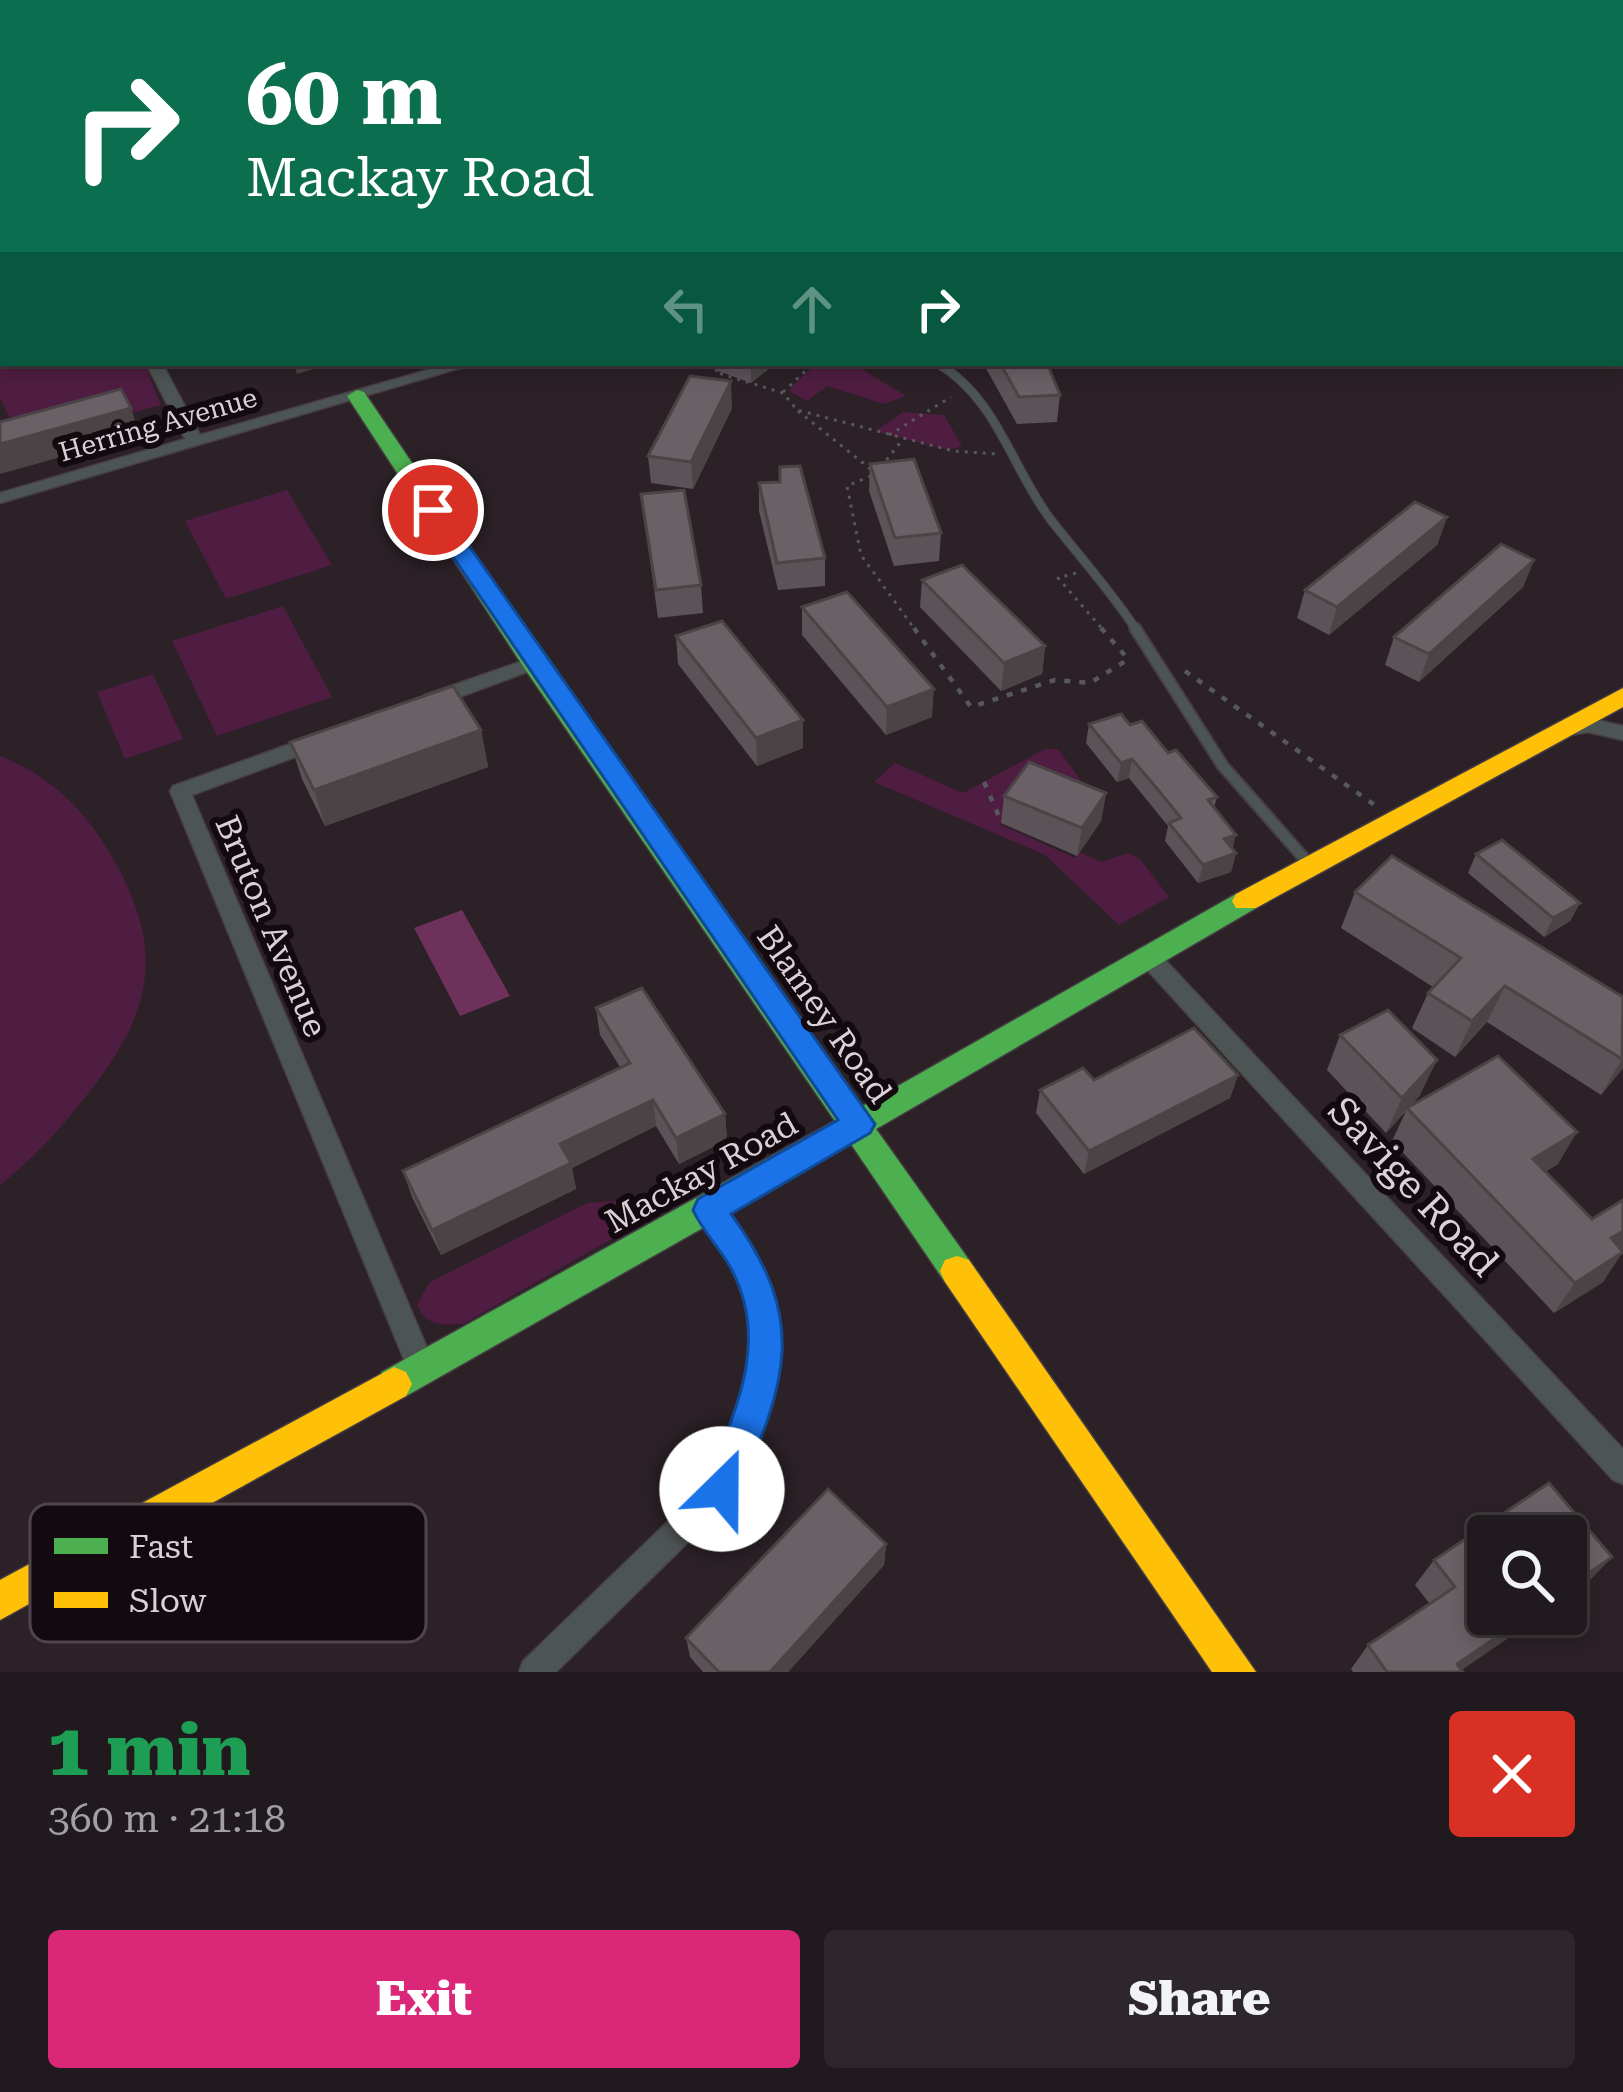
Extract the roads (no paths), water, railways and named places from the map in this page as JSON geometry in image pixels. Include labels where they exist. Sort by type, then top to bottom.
[{"type":"street","points":[[156,366],[195,442]]},
{"type":"street","name":"Herring Avenue","points":[[0,498],[459,366]]},
{"type":"street","name":"Blamey Road","points":[[357,396],[534,663],[1236,1672]]},
{"type":"street","points":[[401,711],[534,663]]},
{"type":"street","name":"Mackay Road","points":[[175,1504],[709,1210],[1147,955],[1623,697]]},
{"type":"street","points":[[1563,729],[1588,725],[1623,733]]},
{"type":"street","name":"Bruton Avenue","points":[[335,735],[180,791],[422,1369]]},
{"type":"street","name":"Savige Road","points":[[1147,955],[1623,1470]]},
{"type":"street","points":[[534,1672],[722,1489],[759,1402],[768,1329],[746,1261],[709,1210]]},
{"type":"street","name":"Mackay Road","points":[[0,1600],[30,1584]]},
{"type":"lane","points":[[941,366],[968,386],[1014,450],[1048,517],[1092,567],[1222,766],[1311,866]]}]
